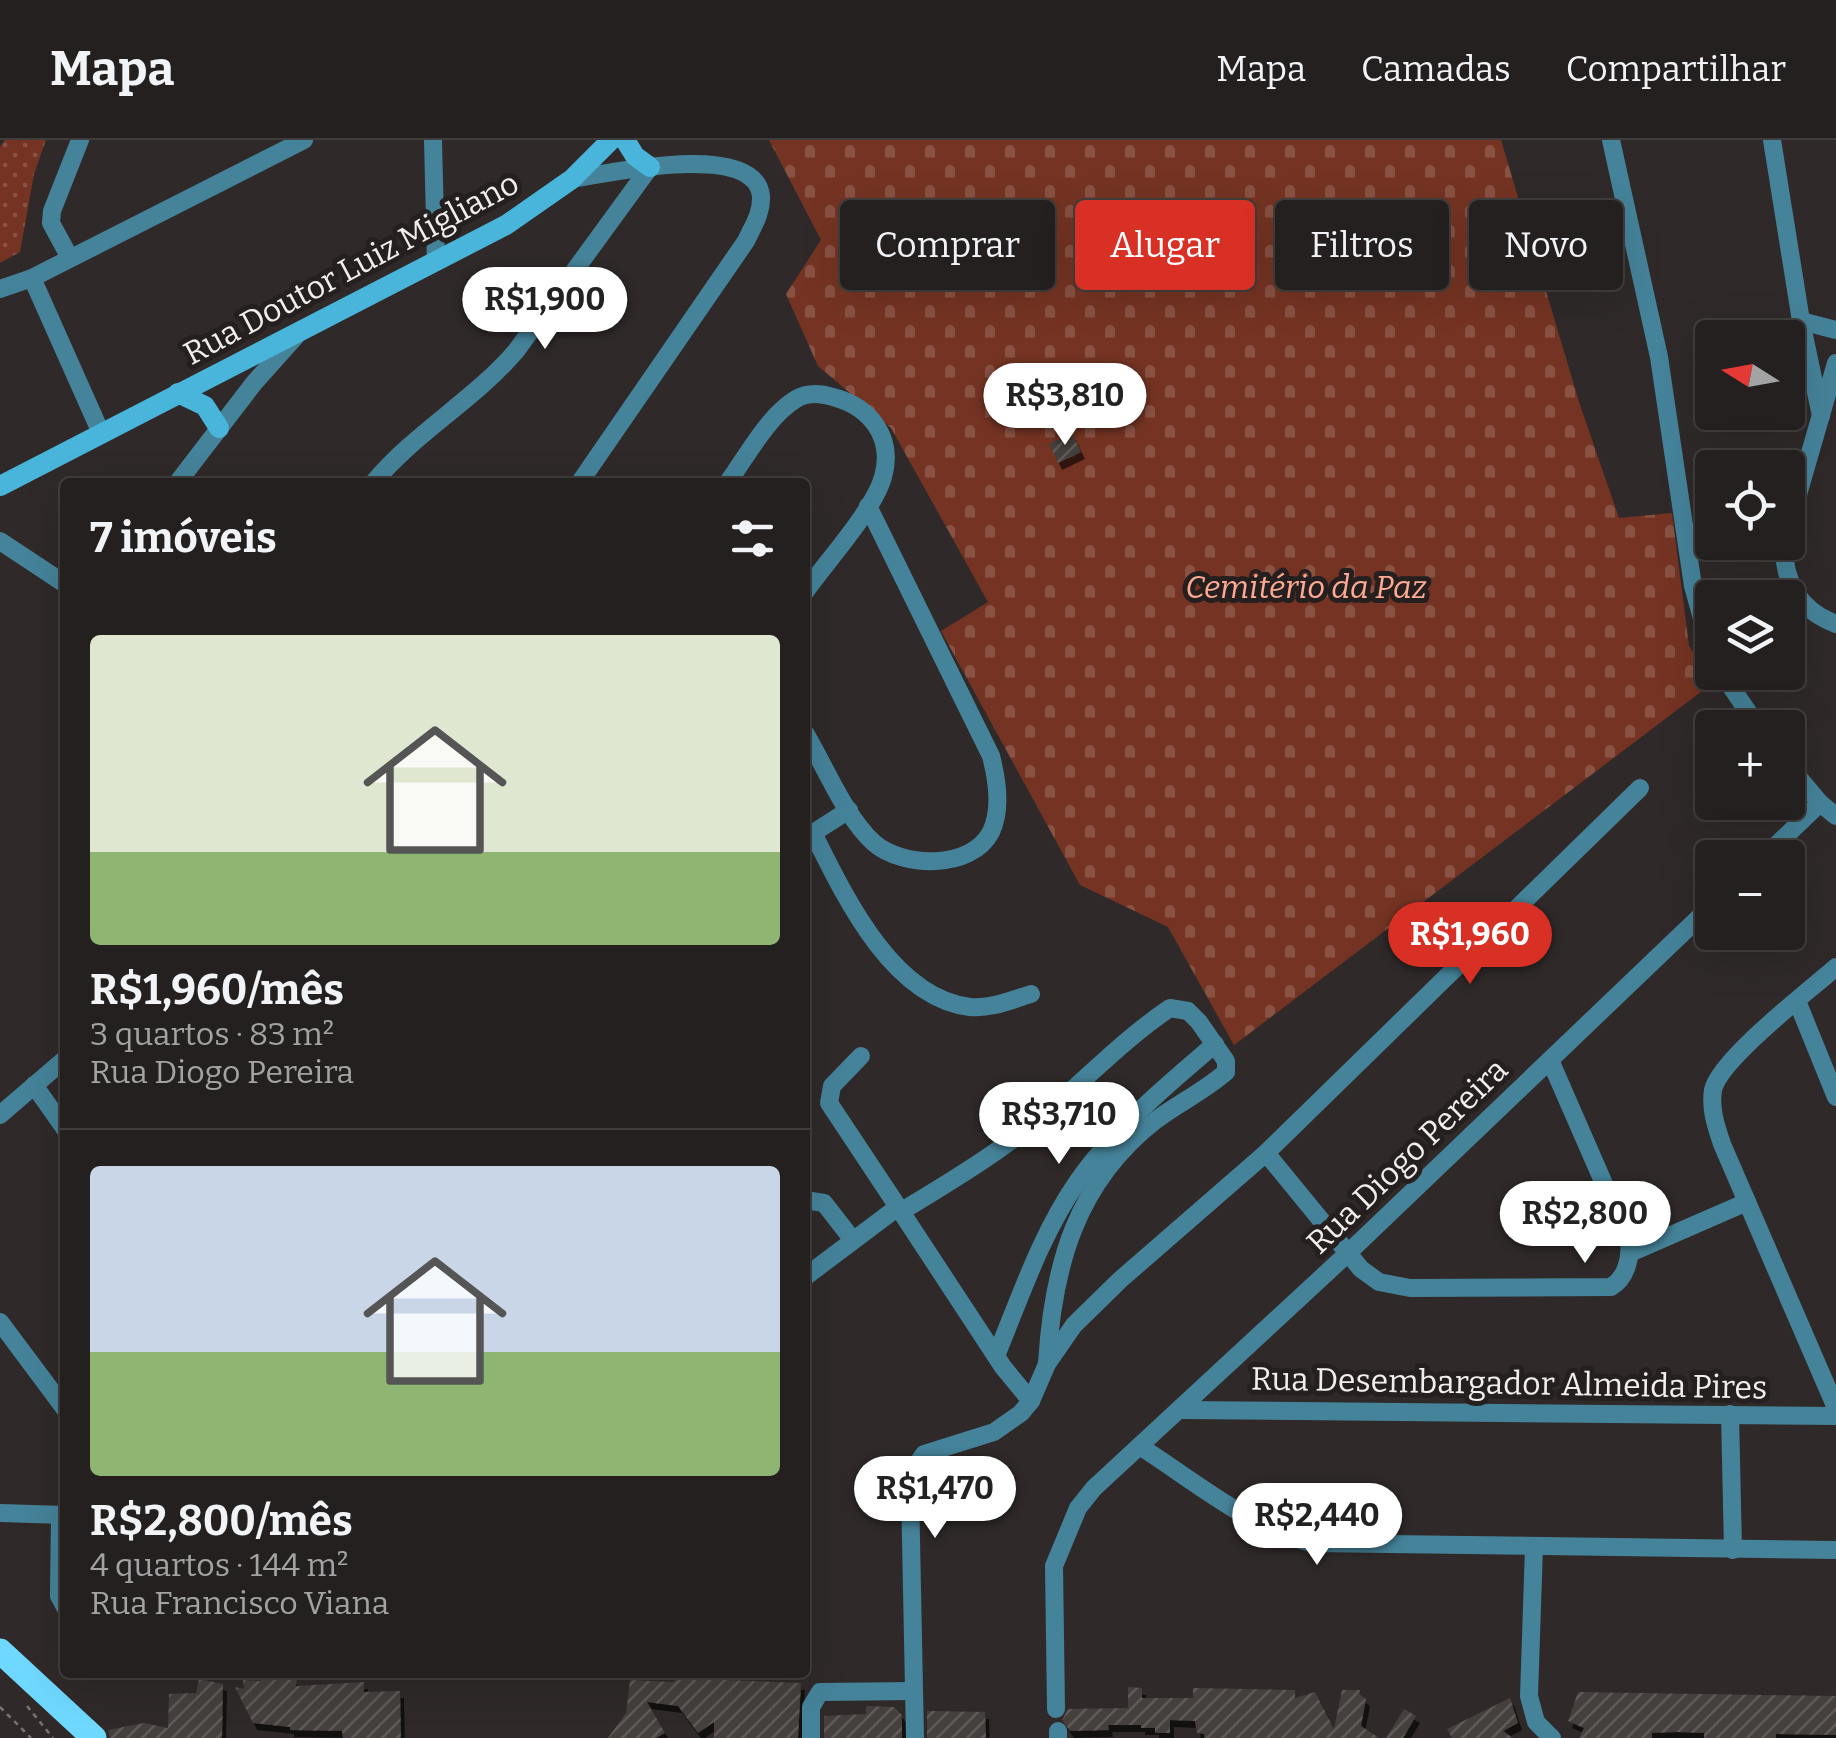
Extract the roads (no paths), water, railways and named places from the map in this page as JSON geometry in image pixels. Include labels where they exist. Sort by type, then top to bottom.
[{"type":"main road","name":"Rua Doutor Luiz Migliano","points":[[0,486],[296,336],[537,206],[572,179],[611,140]]},
{"type":"main road","points":[[625,140],[635,156],[650,167]]},
{"type":"main road","points":[[178,393],[205,406],[220,428]]},
{"type":"main road","points":[[0,1651],[54,1729],[94,1738]]},
{"type":"street","points":[[70,258],[51,224],[52,211],[80,140]]},
{"type":"street","points":[[0,289],[32,278],[304,140]]},
{"type":"street","points":[[434,140],[436,262]]},
{"type":"street","points":[[1611,140],[1659,357],[1695,593]]},
{"type":"street","points":[[1772,140],[1801,320]]},
{"type":"street","points":[[572,179],[694,162],[722,163],[737,168],[760,190],[760,213],[746,240],[583,478]]},
{"type":"street","points":[[378,478],[432,426],[494,377],[650,167]]},
{"type":"street","points":[[32,278],[101,433]]},
{"type":"street","points":[[1805,322],[1836,330]]},
{"type":"street","points":[[181,478],[296,336]]},
{"type":"street","points":[[1805,340],[1821,416]]},
{"type":"street","points":[[1805,471],[1836,363]]},
{"type":"street","points":[[731,478],[791,402],[817,393],[852,403],[867,413],[882,434],[886,448],[883,478],[868,506],[810,585]]},
{"type":"street","points":[[810,741],[849,810],[886,851],[934,861],[956,858],[977,847],[990,832],[998,791],[991,756],[868,506]]},
{"type":"street","points":[[0,541],[60,581]]},
{"type":"street","points":[[1785,560],[1786,577],[1795,593],[1815,614],[1836,624]]},
{"type":"street","points":[[1805,785],[1836,816]]},
{"type":"street","points":[[916,1738],[910,1490],[915,1467],[924,1454],[994,1432],[1009,1423],[1030,1401],[1047,1364],[1074,1325],[1266,1153],[1640,788]]},
{"type":"street","points":[[1781,840],[1820,803]]},
{"type":"street","points":[[810,835],[849,810]]},
{"type":"street","points":[[810,838],[880,949],[916,984],[951,1003],[970,1007],[1030,994]]},
{"type":"street","name":"Rua Diogo Pereira","points":[[1056,1710],[1054,1566],[1078,1508],[1094,1488],[1348,1254],[1695,922]]},
{"type":"street","points":[[1836,967],[1732,1059],[1714,1086],[1712,1112],[1746,1202],[1836,1408]]},
{"type":"street","points":[[1797,1002],[1836,1097]]},
{"type":"street","points":[[810,1274],[852,1238],[998,1150],[1044,1115],[1118,1046],[1170,1008],[1181,1008],[1192,1014],[1215,1044],[1226,1061],[1226,1072],[1145,1130],[1097,1183],[1069,1236],[1052,1299],[1047,1364]]},
{"type":"street","points":[[996,1356],[1044,1242],[1079,1180],[1125,1127],[1215,1044]]},
{"type":"street","points":[[861,1056],[832,1086],[829,1102],[996,1356],[1030,1401]]},
{"type":"street","points":[[1266,1153],[1348,1254],[1380,1282],[1410,1288],[1611,1287],[1620,1282],[1630,1253],[1621,1220],[1550,1060]]},
{"type":"street","points":[[0,1115],[60,1063]]},
{"type":"street","points":[[34,1086],[60,1122]]},
{"type":"street","points":[[810,1201],[824,1204],[852,1238]]},
{"type":"street","points":[[1630,1253],[1746,1202]]},
{"type":"street","points":[[2,1330],[60,1403]]},
{"type":"street","name":"Rua Desembargador Almeida Pires","points":[[1181,1410],[1836,1416]]},
{"type":"street","points":[[1730,1414],[1733,1550]]},
{"type":"street","points":[[1141,1448],[1289,1538],[1339,1546],[1836,1550]]},
{"type":"street","points":[[0,1513],[60,1515]]},
{"type":"street","points":[[1534,1548],[1529,1696],[1536,1722],[1552,1738]]},
{"type":"street","points":[[60,1569],[60,1598]]},
{"type":"street","points":[[811,1738],[811,1707],[820,1692],[914,1691]]},
{"type":"park label","name":"Cemitério da Paz","points":[[1306,587]]}]
